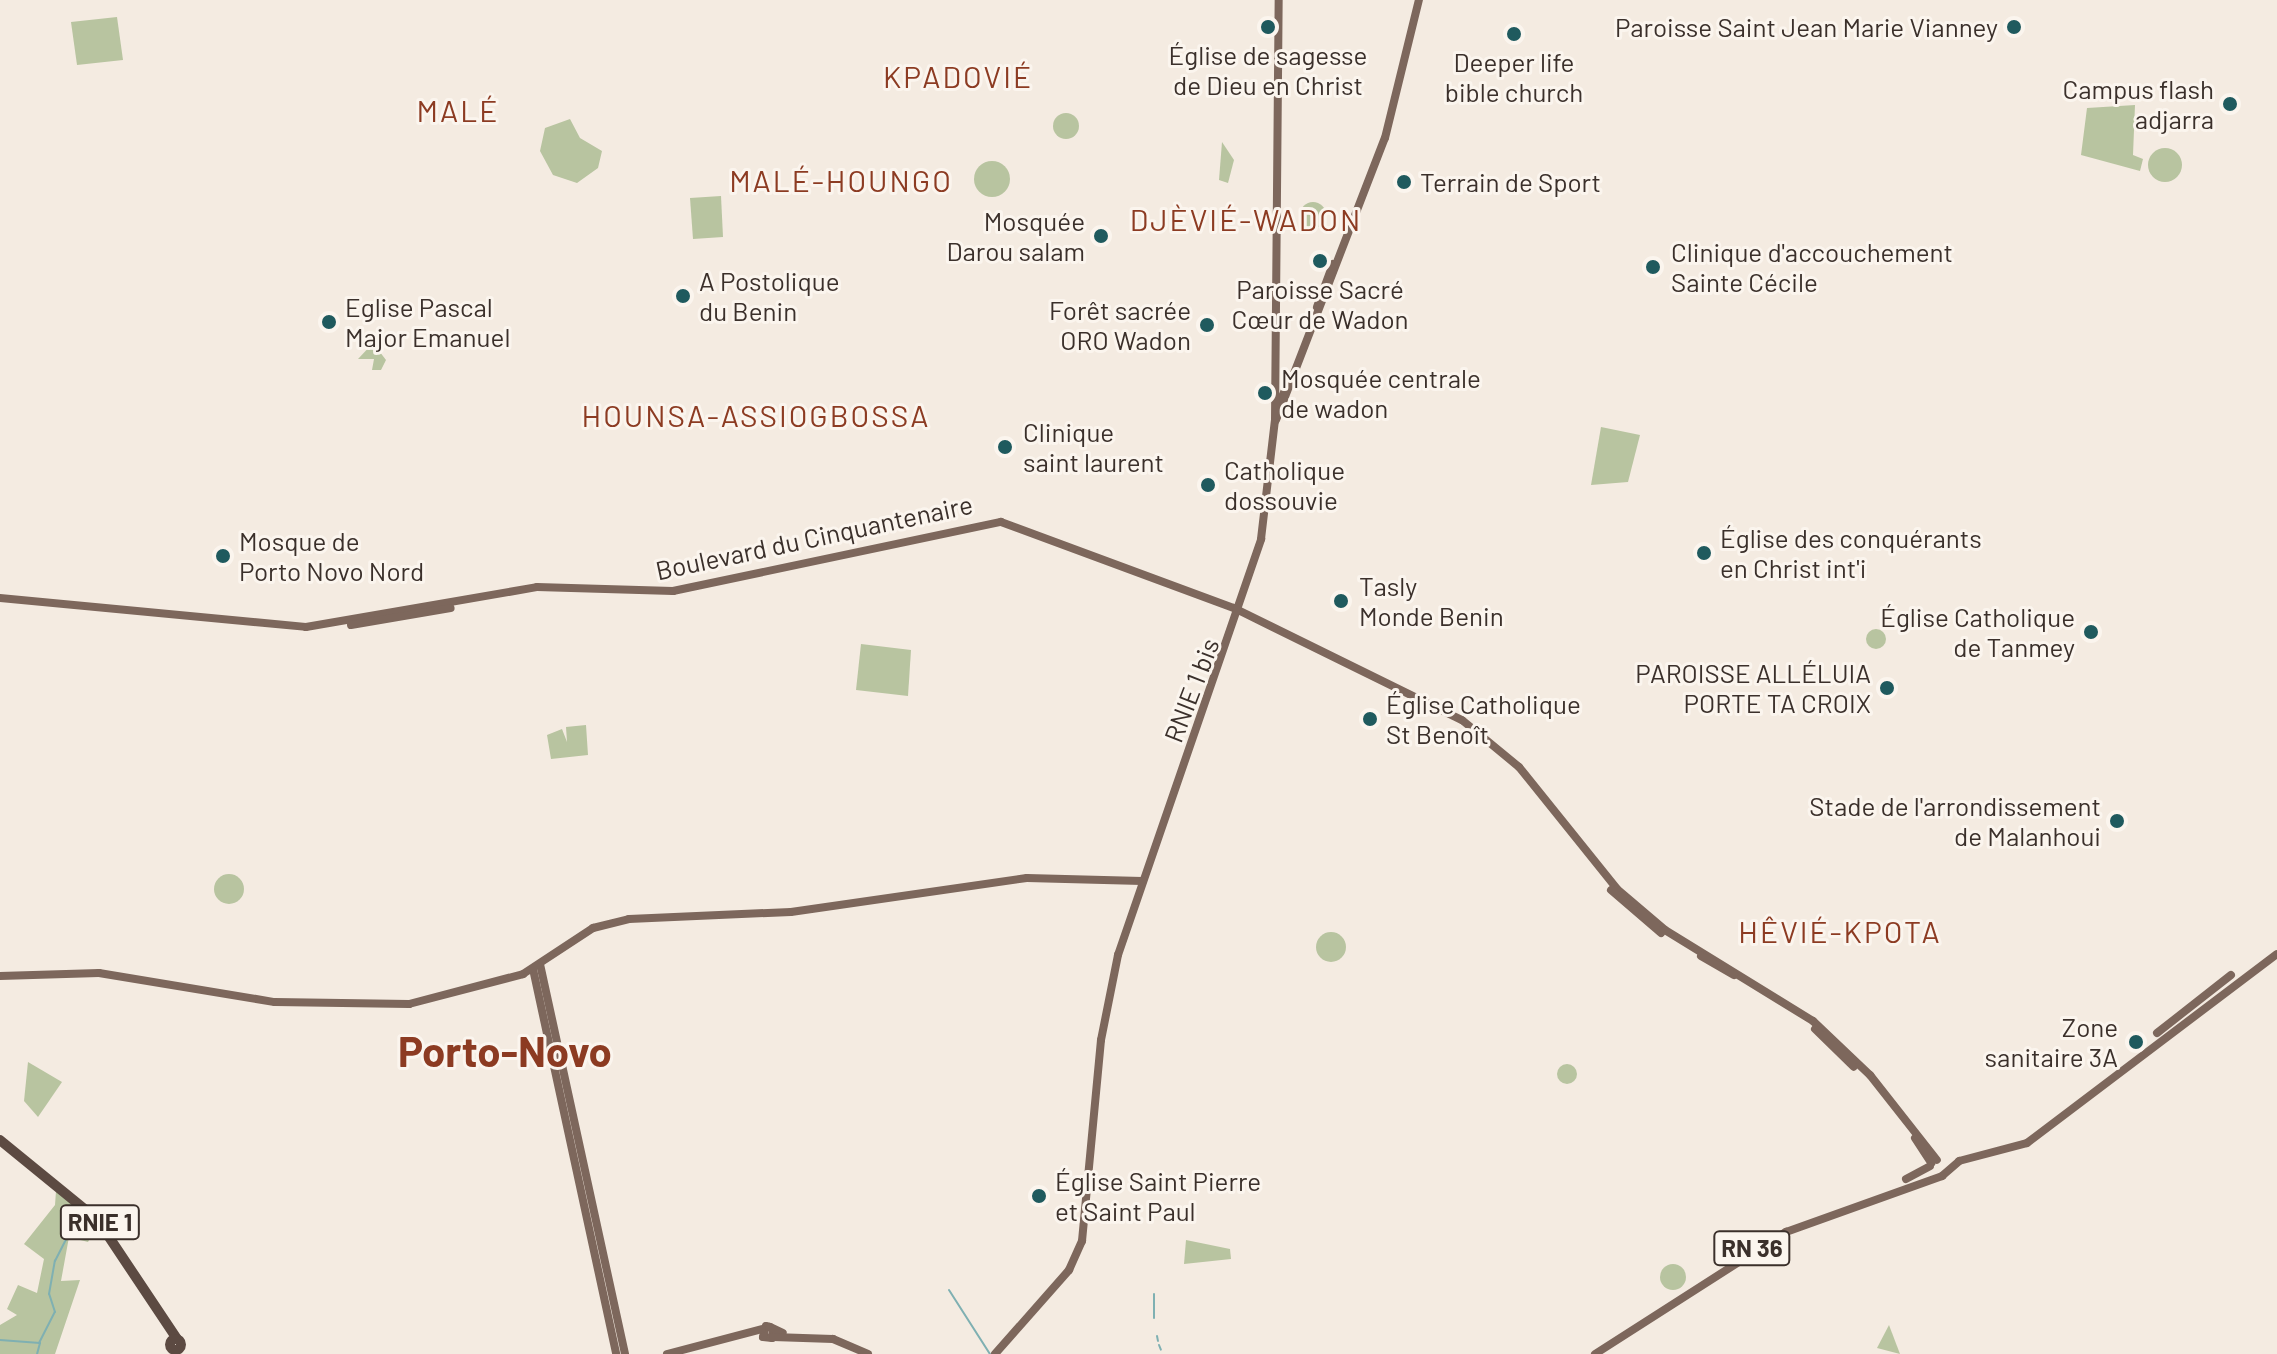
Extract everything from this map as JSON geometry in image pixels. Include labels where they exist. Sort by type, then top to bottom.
[{"type":"highway","name":"RNIE 1","points":[[0,1140],[97,1219],[174,1347]]},
{"type":"highway","name":"RNIE 1","points":[[0,1148],[97,1227],[174,1347]]},
{"type":"main road","name":"RNIE 1 bis","points":[[995,1354],[1069,1270],[1082,1241],[1105,1018],[1142,881],[1241,614],[1267,508],[1275,420],[1279,0]]},
{"type":"main road","points":[[1275,410],[1381,134],[1417,0]]},
{"type":"main road","points":[[1275,420],[1385,138],[1417,0]]},
{"type":"main road","name":"Boulevard du Cinquantenaire","points":[[0,601],[305,632],[534,592],[675,596],[990,525],[1241,614],[1476,735],[1518,774],[1618,898],[1809,1024],[1869,1081],[1934,1165],[1946,1169]]},
{"type":"main road","points":[[0,976],[99,973],[271,1002],[404,1004],[536,967],[593,928],[634,919],[791,912],[1027,878],[1142,881]]},
{"type":"main road","name":"RN 36","points":[[1588,1354],[1760,1243],[1934,1165],[2023,1141],[2216,986],[2277,951]]},
{"type":"main road","name":"RN 36","points":[[1595,1354],[1786,1232],[1934,1165],[1946,1169],[2027,1143],[2277,951]]},
{"type":"main road","points":[[536,967],[616,1354]]},
{"type":"main road","points":[[536,967],[625,1354]]},
{"type":"main road","points":[[667,1354],[768,1333],[848,1343],[868,1354]]},
{"type":"green space","points":[[117,17],[123,60],[77,65],[71,22]]},
{"type":"green space","points":[[2135,105],[2133,155],[2143,159],[2140,171],[2081,155],[2087,108]]},
{"type":"green space","points":[[1066,113],[1075,117],[1079,126],[1075,135],[1066,139],[1057,135],[1053,126],[1057,117]]},
{"type":"green space","points":[[570,119],[580,138],[602,151],[598,168],[577,183],[553,175],[540,151],[545,128]]},
{"type":"green space","points":[[1222,142],[1234,160],[1228,183],[1219,180]]},
{"type":"green space","points":[[2165,148],[2177,153],[2182,165],[2177,177],[2165,182],[2153,177],[2148,165],[2153,153]]},
{"type":"green space","points":[[992,161],[1005,166],[1010,179],[1005,192],[992,197],[979,192],[974,179],[979,166]]},
{"type":"green space","points":[[721,196],[723,237],[693,239],[690,198]]},
{"type":"green space","points":[[1313,202],[1322,206],[1326,215],[1322,224],[1313,228],[1304,224],[1300,215],[1304,206]]},
{"type":"green space","points":[[373,343],[386,360],[381,370],[372,370],[374,359],[358,359]]},
{"type":"green space","points":[[1601,427],[1640,435],[1628,482],[1591,485]]},
{"type":"green space","points":[[1876,629],[1883,632],[1886,639],[1883,646],[1876,649],[1869,646],[1866,639],[1869,632]]},
{"type":"green space","points":[[861,644],[911,650],[908,696],[856,690]]},
{"type":"green space","points":[[586,725],[588,755],[551,759],[547,735],[562,729],[567,742],[566,727]]},
{"type":"green space","points":[[229,874],[239,879],[244,889],[239,899],[229,904],[219,899],[214,889],[219,879]]},
{"type":"green space","points":[[1331,932],[1337,933],[1345,941],[1345,953],[1337,961],[1331,962],[1325,961],[1317,953],[1316,947],[1317,941],[1325,933]]},
{"type":"green space","points":[[28,1062],[62,1082],[38,1117],[24,1101]]},
{"type":"green space","points":[[1567,1064],[1574,1067],[1577,1074],[1574,1081],[1567,1084],[1560,1081],[1557,1074],[1560,1067]]},
{"type":"green space","points":[[56,1191],[97,1225],[88,1242],[69,1237],[61,1281],[80,1280],[55,1354],[0,1354],[0,1325],[17,1315],[7,1309],[18,1285],[37,1293],[44,1259],[24,1244],[55,1205]]},
{"type":"green space","points":[[1186,1240],[1230,1249],[1231,1259],[1184,1264]]},
{"type":"green space","points":[[1673,1264],[1682,1268],[1686,1277],[1682,1286],[1673,1290],[1664,1286],[1660,1277],[1664,1268]]},
{"type":"green space","points":[[1889,1325],[1900,1354],[1877,1348]]},
{"type":"waterway","points":[[39,1343],[55,1312],[49,1294],[55,1261],[80,1212]]},
{"type":"waterway","points":[[81,1215],[95,1225]]},
{"type":"waterway","points":[[949,1290],[990,1354]]},
{"type":"waterway","points":[[1154,1294],[1154,1318]]},
{"type":"waterway","points":[[1157,1336],[1158,1341]]},
{"type":"waterway","points":[[0,1340],[40,1343],[37,1354]]},
{"type":"waterway","points":[[1159,1345],[1161,1350]]},
{"type":"place","name":"Église de sagesse de Dieu en Christ","points":[[1268,27]]},
{"type":"place","name":"Paroisse Saint Jean Marie Vianney","points":[[2014,27]]},
{"type":"place","name":"Deeper life bible church","points":[[1514,34]]},
{"type":"place","name":"Campus flash adjarra","points":[[2230,104]]},
{"type":"place","name":"Terrain de Sport","points":[[1404,182]]},
{"type":"place","name":"Mosquée Darou salam","points":[[1101,236]]},
{"type":"place","name":"Paroisse Sacré Cœur de Wadon","points":[[1320,261]]},
{"type":"place","name":"Clinique d'accouchement Sainte Cécile","points":[[1653,267]]},
{"type":"place","name":"A Postolique du Benin","points":[[683,296]]},
{"type":"place","name":"Eglise Pascal Major Emanuel","points":[[329,322]]},
{"type":"place","name":"Forêt sacrée ORO Wadon","points":[[1207,325]]},
{"type":"place","name":"Mosquée centrale de wadon","points":[[1265,393]]},
{"type":"place","name":"Clinique saint laurent","points":[[1005,447]]},
{"type":"place","name":"Catholique dossouvie","points":[[1208,485]]},
{"type":"place","name":"Église des conquérants en Christ int'i","points":[[1704,553]]},
{"type":"place","name":"Mosque de Porto Novo Nord","points":[[223,556]]},
{"type":"place","name":"Tasly Monde Benin","points":[[1341,601]]},
{"type":"place","name":"Église Catholique de Tanmey","points":[[2091,632]]},
{"type":"place","name":"PAROISSE ALLÉLUIA PORTE TA CROIX","points":[[1887,688]]},
{"type":"place","name":"Église Catholique St Benoît","points":[[1370,719]]},
{"type":"place","name":"Stade de l'arrondissement de Malanhoui","points":[[2117,821]]},
{"type":"place","name":"Zone sanitaire 3A","points":[[2136,1042]]},
{"type":"place","name":"Église Saint Pierre et Saint Paul","points":[[1039,1196]]},
{"type":"district","name":"KPADOVIÉ","points":[[958,76]]},
{"type":"district","name":"MALÉ","points":[[458,110]]},
{"type":"district","name":"MALÉ-HOUNGO","points":[[841,180]]},
{"type":"district","name":"DJÈVIÉ-WADON","points":[[1246,219]]},
{"type":"district","name":"HOUNSA-ASSIOGBOSSA","points":[[756,415]]},
{"type":"district","name":"HÊVIÉ-KPOTA","points":[[1840,931]]},
{"type":"district","name":"Porto-Novo","points":[[505,1050]]}]
